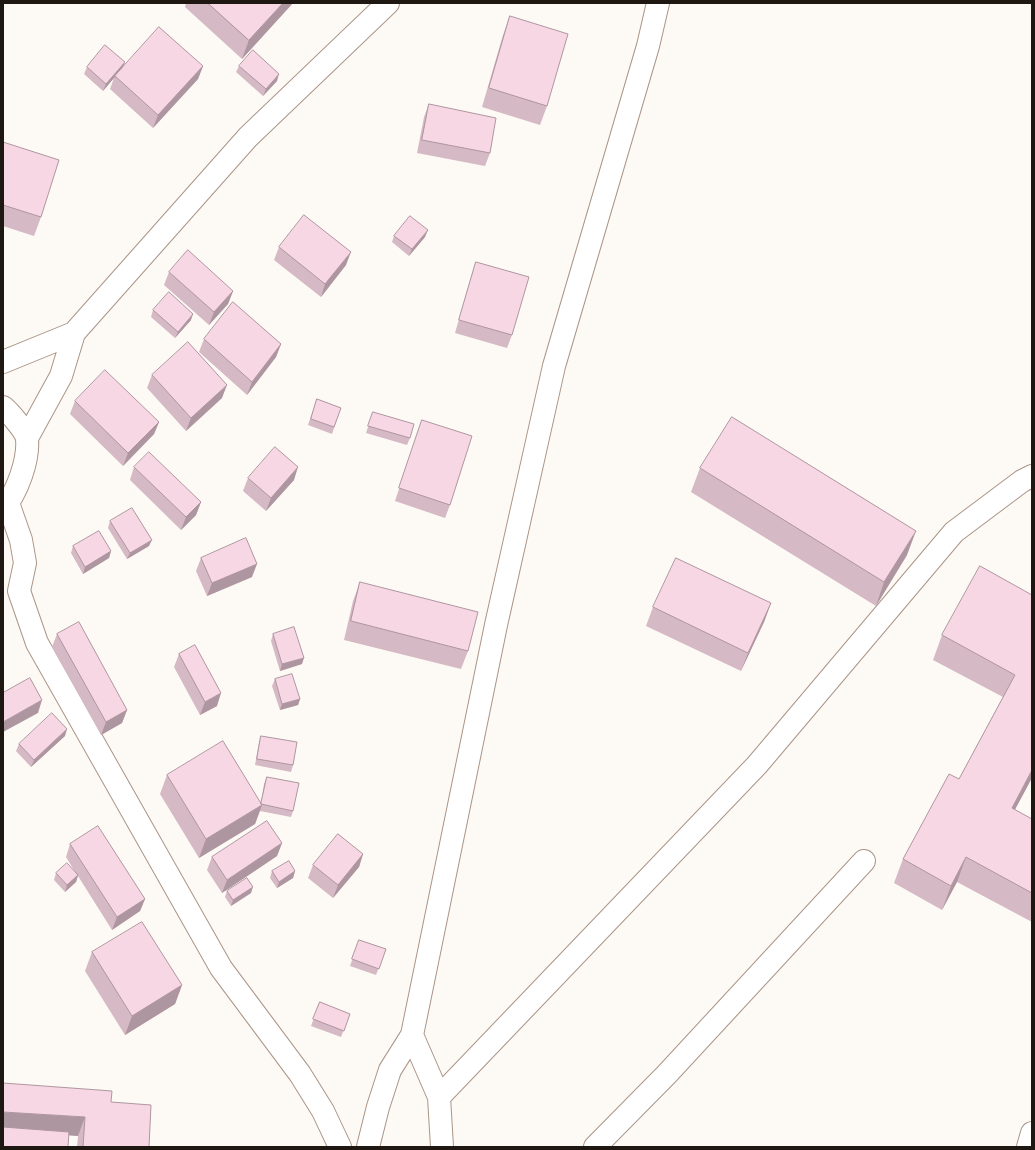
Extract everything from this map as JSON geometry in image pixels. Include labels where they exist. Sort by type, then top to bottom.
[{"type":"street","points":[[340,1147],[323,1111],[300,1074],[221,968],[37,643],[11,586],[25,563],[21,540],[6,506],[20,477],[25,459],[27,438],[61,376],[74,333],[248,137],[388,3]]},
{"type":"street","points":[[368,1147],[378,1106],[390,1070],[412,1035],[496,624],[554,366],[648,46],[658,3]]},
{"type":"street","points":[[3,362],[74,333]]},
{"type":"street","points":[[3,407],[11,414],[27,438]]},
{"type":"street","points":[[439,1097],[757,765],[954,532],[1022,481],[1032,476]]},
{"type":"street","points":[[595,1147],[667,1074],[864,861]]},
{"type":"street","points":[[412,1035],[439,1097],[442,1147]]},
{"type":"street","points":[[1028,1147],[1032,1133]]},
{"type":"building","points":[[208,3],[283,3],[249,40]]},
{"type":"building","points":[[510,16],[568,34],[547,106],[489,88]]},
{"type":"building","points":[[159,27],[203,66],[158,115],[115,76]]},
{"type":"building","points":[[105,45],[125,62],[106,84],[87,67]]},
{"type":"building","points":[[253,50],[279,74],[266,89],[239,66]]},
{"type":"building","points":[[429,104],[496,118],[490,153],[422,140]]},
{"type":"building","points":[[3,142],[59,160],[41,217],[3,205]]},
{"type":"building","points":[[304,215],[351,252],[325,284],[279,247]]},
{"type":"building","points":[[410,216],[428,230],[412,249],[394,236]]},
{"type":"building","points":[[188,250],[233,291],[214,312],[169,272]]},
{"type":"building","points":[[476,262],[529,277],[512,335],[459,320]]},
{"type":"building","points":[[169,292],[193,314],[178,332],[153,310]]},
{"type":"building","points":[[233,302],[281,344],[252,382],[204,339]]},
{"type":"building","points":[[188,342],[227,385],[191,418],[152,375]]},
{"type":"building","points":[[105,370],[159,422],[128,453],[75,401]]},
{"type":"building","points":[[317,399],[341,408],[334,427],[311,419]]},
{"type":"building","points":[[373,412],[414,424],[410,438],[368,426]]},
{"type":"building","points":[[732,417],[916,531],[884,582],[700,468]]},
{"type":"building","points":[[422,420],[472,436],[450,505],[399,488]]},
{"type":"building","points":[[275,447],[298,467],[271,498],[248,478]]},
{"type":"building","points":[[149,452],[201,502],[186,517],[134,467]]},
{"type":"building","points":[[132,508],[152,540],[130,553],[110,521]]},
{"type":"building","points":[[99,531],[111,551],[85,567],[73,546]]},
{"type":"building","points":[[246,538],[257,564],[212,583],[201,558]]},
{"type":"building","points":[[676,558],[771,603],[748,653],[653,607]]},
{"type":"building","points":[[980,566],[1032,595],[1032,770],[1012,808],[1032,819],[1032,893],[966,857],[951,886],[903,859],[949,774],[959,779],[1015,675],[942,635]]},
{"type":"building","points":[[360,582],[478,612],[468,651],[351,621]]},
{"type":"building","points":[[79,622],[127,710],[106,722],[57,634]]},
{"type":"building","points":[[294,627],[304,658],[282,664],[273,634]]},
{"type":"building","points":[[195,645],[221,693],[205,702],[179,654]]},
{"type":"building","points":[[292,674],[300,699],[282,704],[275,679]]},
{"type":"building","points":[[30,678],[42,700],[3,722],[3,693]]},
{"type":"building","points":[[52,713],[67,729],[34,760],[19,744]]},
{"type":"building","points":[[261,736],[297,742],[293,765],[257,759]]},
{"type":"building","points":[[223,741],[262,805],[206,839],[167,775]]},
{"type":"building","points":[[267,777],[299,783],[293,811],[261,804]]},
{"type":"building","points":[[267,821],[282,843],[227,880],[212,857]]},
{"type":"building","points":[[98,826],[145,899],[117,917],[70,844]]},
{"type":"building","points":[[338,834],[363,854],[338,885],[313,865]]},
{"type":"building","points":[[289,861],[295,871],[279,882],[272,871]]},
{"type":"building","points":[[67,863],[78,875],[67,885],[56,873]]},
{"type":"building","points":[[247,878],[253,887],[233,900],[227,891]]},
{"type":"building","points":[[142,922],[182,985],[132,1016],[92,952]]},
{"type":"building","points":[[359,940],[386,949],[379,969],[352,959]]},
{"type":"building","points":[[320,1002],[350,1014],[344,1031],[313,1019]]},
{"type":"building","points":[[3,1083],[112,1091],[111,1102],[151,1105],[149,1147],[83,1147],[85,1117],[3,1112]]},
{"type":"building","points":[[3,1127],[69,1132],[68,1147],[3,1147]]}]
